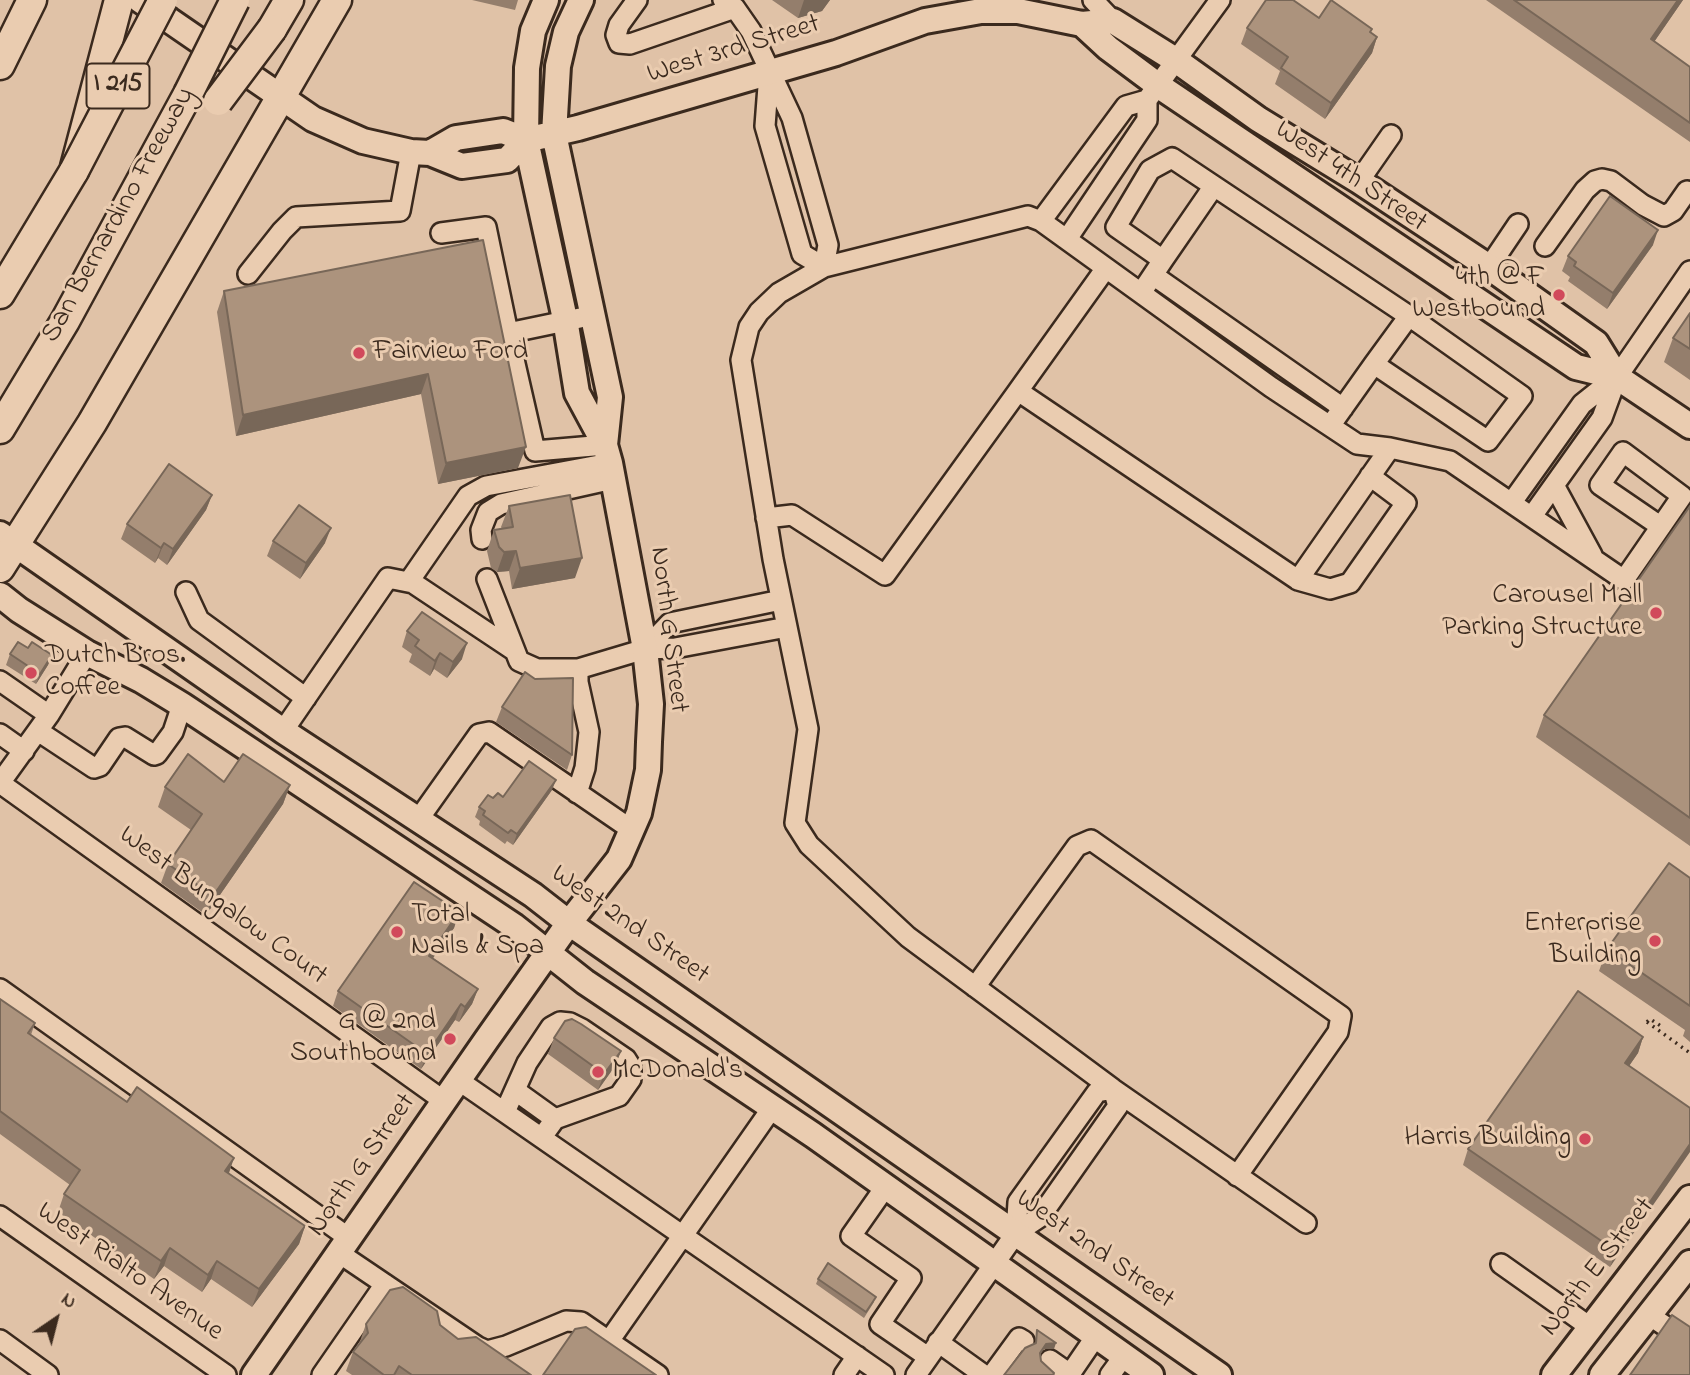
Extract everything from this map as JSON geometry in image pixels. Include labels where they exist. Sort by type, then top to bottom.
[{"type":"highway","points":[[0,65],[32,0]]},
{"type":"highway","points":[[74,171],[119,0]]},
{"type":"highway","name":"I 215","points":[[0,294],[74,171],[163,0]]},
{"type":"highway","name":"San Bernardino Freeway","points":[[0,429],[65,321],[168,132],[235,0]]},
{"type":"highway","points":[[168,132],[218,101],[272,29],[289,0]]},
{"type":"highway","points":[[0,568],[8,539],[92,423],[337,0]]},
{"type":"main road","points":[[140,0],[313,119],[363,141],[421,152]]},
{"type":"main road","name":"North G Street","points":[[546,0],[533,31],[527,68],[526,140],[565,319],[577,393],[610,462]]},
{"type":"main road","name":"North G Street","points":[[254,1375],[548,952],[619,859],[639,813],[648,769],[651,704],[645,649],[610,462],[610,397],[554,134],[558,66],[566,32],[581,0]]},
{"type":"main road","name":"West 3rd Street","points":[[421,152],[456,138],[503,131],[526,140],[554,134],[836,52],[925,21],[985,5],[1082,24],[1113,21]]},
{"type":"main road","points":[[1113,21],[1177,61]]},
{"type":"main road","points":[[1082,24],[1153,93]]},
{"type":"main road","name":"West 4th Street","points":[[1177,61],[1258,119],[1359,181],[1489,267],[1596,343],[1617,376]]},
{"type":"main road","name":"West 4th Street","points":[[1153,93],[1576,367],[1617,376],[1690,426]]},
{"type":"main road","name":"West 2nd Street","points":[[8,539],[283,731],[533,895],[569,923],[1219,1375]]},
{"type":"main road","points":[[0,594],[19,610],[87,653],[141,680],[182,705],[514,926],[585,982],[886,1186],[1096,1336],[1117,1365],[1151,1375]]},
{"type":"main road","points":[[182,705],[198,704],[270,741],[275,740],[283,731]]},
{"type":"main road","name":"North E Street","points":[[1554,1375],[1690,1198]]},
{"type":"main road","points":[[1602,1375],[1690,1263]]},
{"type":"street","points":[[637,0],[619,26],[616,35],[619,43],[630,44],[729,4],[751,31],[792,118],[828,245],[824,267]]},
{"type":"street","points":[[1093,0],[1113,21]]},
{"type":"street","points":[[1067,239],[1147,120],[1153,93],[1220,0]]},
{"type":"street","points":[[769,72],[765,126],[802,254],[824,267]]},
{"type":"street","points":[[1041,221],[1126,106],[1153,93]]},
{"type":"street","points":[[1359,181],[1391,135]]},
{"type":"street","points":[[248,274],[296,217],[400,211],[421,152]]},
{"type":"street","points":[[1343,408],[1268,356],[1158,267],[1116,227],[1150,170],[1172,158],[1409,316],[1522,396],[1488,442],[1374,364]]},
{"type":"street","points":[[1545,246],[1585,190],[1595,181],[1611,181],[1643,205],[1664,216],[1674,211],[1687,191],[1690,193]]},
{"type":"street","points":[[1141,293],[1214,186]]},
{"type":"street","points":[[1306,1223],[1113,1089],[908,937],[809,845],[795,823],[808,729],[766,518],[741,360],[750,327],[759,312],[779,293],[824,267],[1028,216],[1041,221],[1067,239],[1255,375],[1357,444],[1450,461],[1624,580],[1660,526],[1686,499],[1623,452],[1601,485],[1660,526]]},
{"type":"street","points":[[1489,267],[1518,224]]},
{"type":"street","points":[[441,233],[486,227],[535,451],[610,462]]},
{"type":"street","points":[[766,518],[792,515],[885,575],[1106,268]]},
{"type":"street","points":[[1531,516],[1602,418],[1617,376],[1690,271]]},
{"type":"street","points":[[1330,426],[1409,316]]},
{"type":"street","points":[[508,333],[565,319],[591,317]]},
{"type":"street","points":[[1255,375],[1268,356]]},
{"type":"street","points":[[1512,502],[1582,404],[1617,376]]},
{"type":"street","points":[[1018,391],[1298,580],[1329,589],[1350,583],[1406,503],[1370,476]]},
{"type":"street","points":[[1298,580],[1390,448]]},
{"type":"street","points":[[482,539],[481,530],[488,512],[501,504],[610,462]]},
{"type":"street","points":[[413,583],[412,577],[468,496],[486,486],[610,462]]},
{"type":"street","points":[[1554,485],[1593,557]]},
{"type":"street","points":[[283,731],[388,579],[413,583],[515,651]]},
{"type":"street","points":[[487,579],[519,661],[537,669],[578,669],[645,649],[675,648],[787,627]]},
{"type":"street","points":[[186,592],[199,620],[306,698]]},
{"type":"street","points":[[645,649],[670,623],[781,600]]},
{"type":"street","points":[[1,778],[44,723],[87,653]]},
{"type":"street","points":[[577,793],[585,768],[589,732],[578,682],[578,669]]},
{"type":"street","points":[[0,681],[94,768],[100,766],[119,738],[125,737],[154,755],[157,754],[173,732],[182,705]]},
{"type":"street","points":[[418,820],[479,734],[489,732],[632,830]]},
{"type":"street","points":[[0,734],[24,751]]},
{"type":"street","name":"West Bungalow Court","points":[[1,778],[444,1101]]},
{"type":"street","points":[[975,987],[1077,846],[1091,840],[1340,1016],[1338,1032],[1237,1176]]},
{"type":"street","points":[[0,989],[344,1245],[385,1284],[487,1351],[566,1321],[581,1322],[658,1375]]},
{"type":"street","points":[[505,1112],[527,1063],[551,1027],[560,1022],[582,1029],[626,1059],[631,1068],[631,1079],[619,1096],[555,1118],[541,1138]]},
{"type":"street","points":[[458,1080],[884,1375]]},
{"type":"street","points":[[916,1375],[1016,1233],[1041,1217],[1118,1106],[1113,1089]]},
{"type":"street","points":[[1016,1233],[1018,1202],[1097,1092],[1113,1089]]},
{"type":"street","points":[[516,1091],[555,1118]]},
{"type":"street","points":[[609,1341],[772,1108]]},
{"type":"street","points":[[886,1186],[851,1236],[911,1278],[880,1324],[933,1350],[993,1374],[1018,1338],[1024,1341]]},
{"type":"street","name":"West Rialto Avenue","points":[[0,1216],[226,1375]]},
{"type":"street","points":[[1501,1264],[1590,1328]]},
{"type":"street","points":[[322,1375],[385,1284]]},
{"type":"street","points":[[1649,1315],[1689,1340]]},
{"type":"street","points":[[1050,1360],[1069,1374],[1096,1336]]},
{"type":"street","points":[[0,1340],[48,1375]]},
{"type":"street","points":[[844,1375],[857,1356]]},
{"type":"path","points":[[1664,1028],[1650,1019],[1647,1022],[1690,1052]]},
{"type":"building","points":[[1266,0],[1293,0],[1319,18],[1331,0],[1372,29],[1370,32],[1377,37],[1331,103],[1281,68],[1288,57],[1247,28]]},
{"type":"building","points":[[1514,0],[1678,0],[1651,39],[1690,67],[1690,123]]},
{"type":"building","points":[[1610,196],[1658,230],[1613,293],[1574,266],[1576,262],[1568,256]]},
{"type":"building","name":"Fairview Ford","points":[[483,240],[526,447],[446,463],[428,374],[243,415],[224,291]]},
{"type":"building","points":[[1690,313],[1690,349],[1673,338]]},
{"type":"building","points":[[169,464],[212,495],[173,549],[164,543],[161,548],[127,524]]},
{"type":"building","points":[[570,495],[582,558],[520,568],[516,551],[504,552],[499,547],[494,530],[513,527],[509,506]]},
{"type":"building","points":[[299,505],[331,528],[306,563],[273,541]]},
{"type":"building","name":"Carousel Mall Parking Structure","points":[[1690,506],[1690,818],[1544,715]]},
{"type":"building","points":[[422,612],[467,643],[453,662],[440,653],[435,661],[415,646],[419,640],[407,631]]},
{"type":"building","points":[[18,642],[28,648],[32,642],[52,655],[40,674],[10,654]]},
{"type":"building","points":[[525,672],[535,679],[573,678],[572,755],[502,707]]},
{"type":"building","points":[[188,754],[224,782],[243,754],[290,785],[213,896],[168,864],[202,814],[165,787]]},
{"type":"building","points":[[529,761],[556,780],[517,834],[511,830],[508,833],[483,815],[485,811],[479,807],[488,795],[493,798],[498,793],[503,797]]},
{"type":"building","name":"Enterprise Building","points":[[1669,863],[1690,878],[1690,1006],[1607,949]]},
{"type":"building","points":[[414,882],[459,912],[429,956],[478,989],[465,1007],[461,1004],[427,1054],[338,991]]},
{"type":"building","name":"Harris Building","points":[[1578,991],[1643,1037],[1625,1063],[1690,1108],[1690,1144],[1616,1251],[1468,1149]]},
{"type":"building","points":[[0,999],[35,1023],[28,1033],[127,1102],[137,1087],[234,1158],[225,1171],[305,1226],[259,1289],[217,1261],[208,1275],[170,1248],[161,1261],[64,1194],[80,1170],[0,1111]]},
{"type":"building","points":[[572,1019],[621,1051],[604,1074],[554,1038],[565,1021]]},
{"type":"building","points":[[828,1263],[876,1297],[866,1312],[818,1279]]},
{"type":"building","points":[[403,1287],[437,1311],[440,1325],[458,1339],[476,1337],[531,1375],[412,1375],[399,1366],[394,1375],[384,1375],[353,1352],[368,1333],[366,1324],[390,1290]]},
{"type":"building","points":[[1672,1315],[1690,1327],[1690,1375],[1630,1375]]},
{"type":"building","points":[[586,1327],[656,1375],[543,1375],[575,1329]]},
{"type":"building","points":[[1037,1330],[1056,1343],[1046,1344],[1040,1353],[1041,1361],[1053,1375],[1004,1375],[1025,1348],[1036,1343]]},
{"type":"place","name":"4th @ F Westbound","points":[[1559,295]]},
{"type":"place","name":"Fairview Ford","points":[[359,353]]},
{"type":"place","name":"Carousel Mall Parking Structure","points":[[1656,613]]},
{"type":"place","name":"Dutch Bros. Coffee","points":[[31,673]]},
{"type":"place","name":"Total Nails & Spa","points":[[397,932]]},
{"type":"place","name":"Enterprise Building","points":[[1655,941]]},
{"type":"place","name":"G @ 2nd Southbound","points":[[450,1039]]},
{"type":"place","name":"McDonald's","points":[[598,1072]]},
{"type":"place","name":"Harris Building","points":[[1585,1139]]}]
